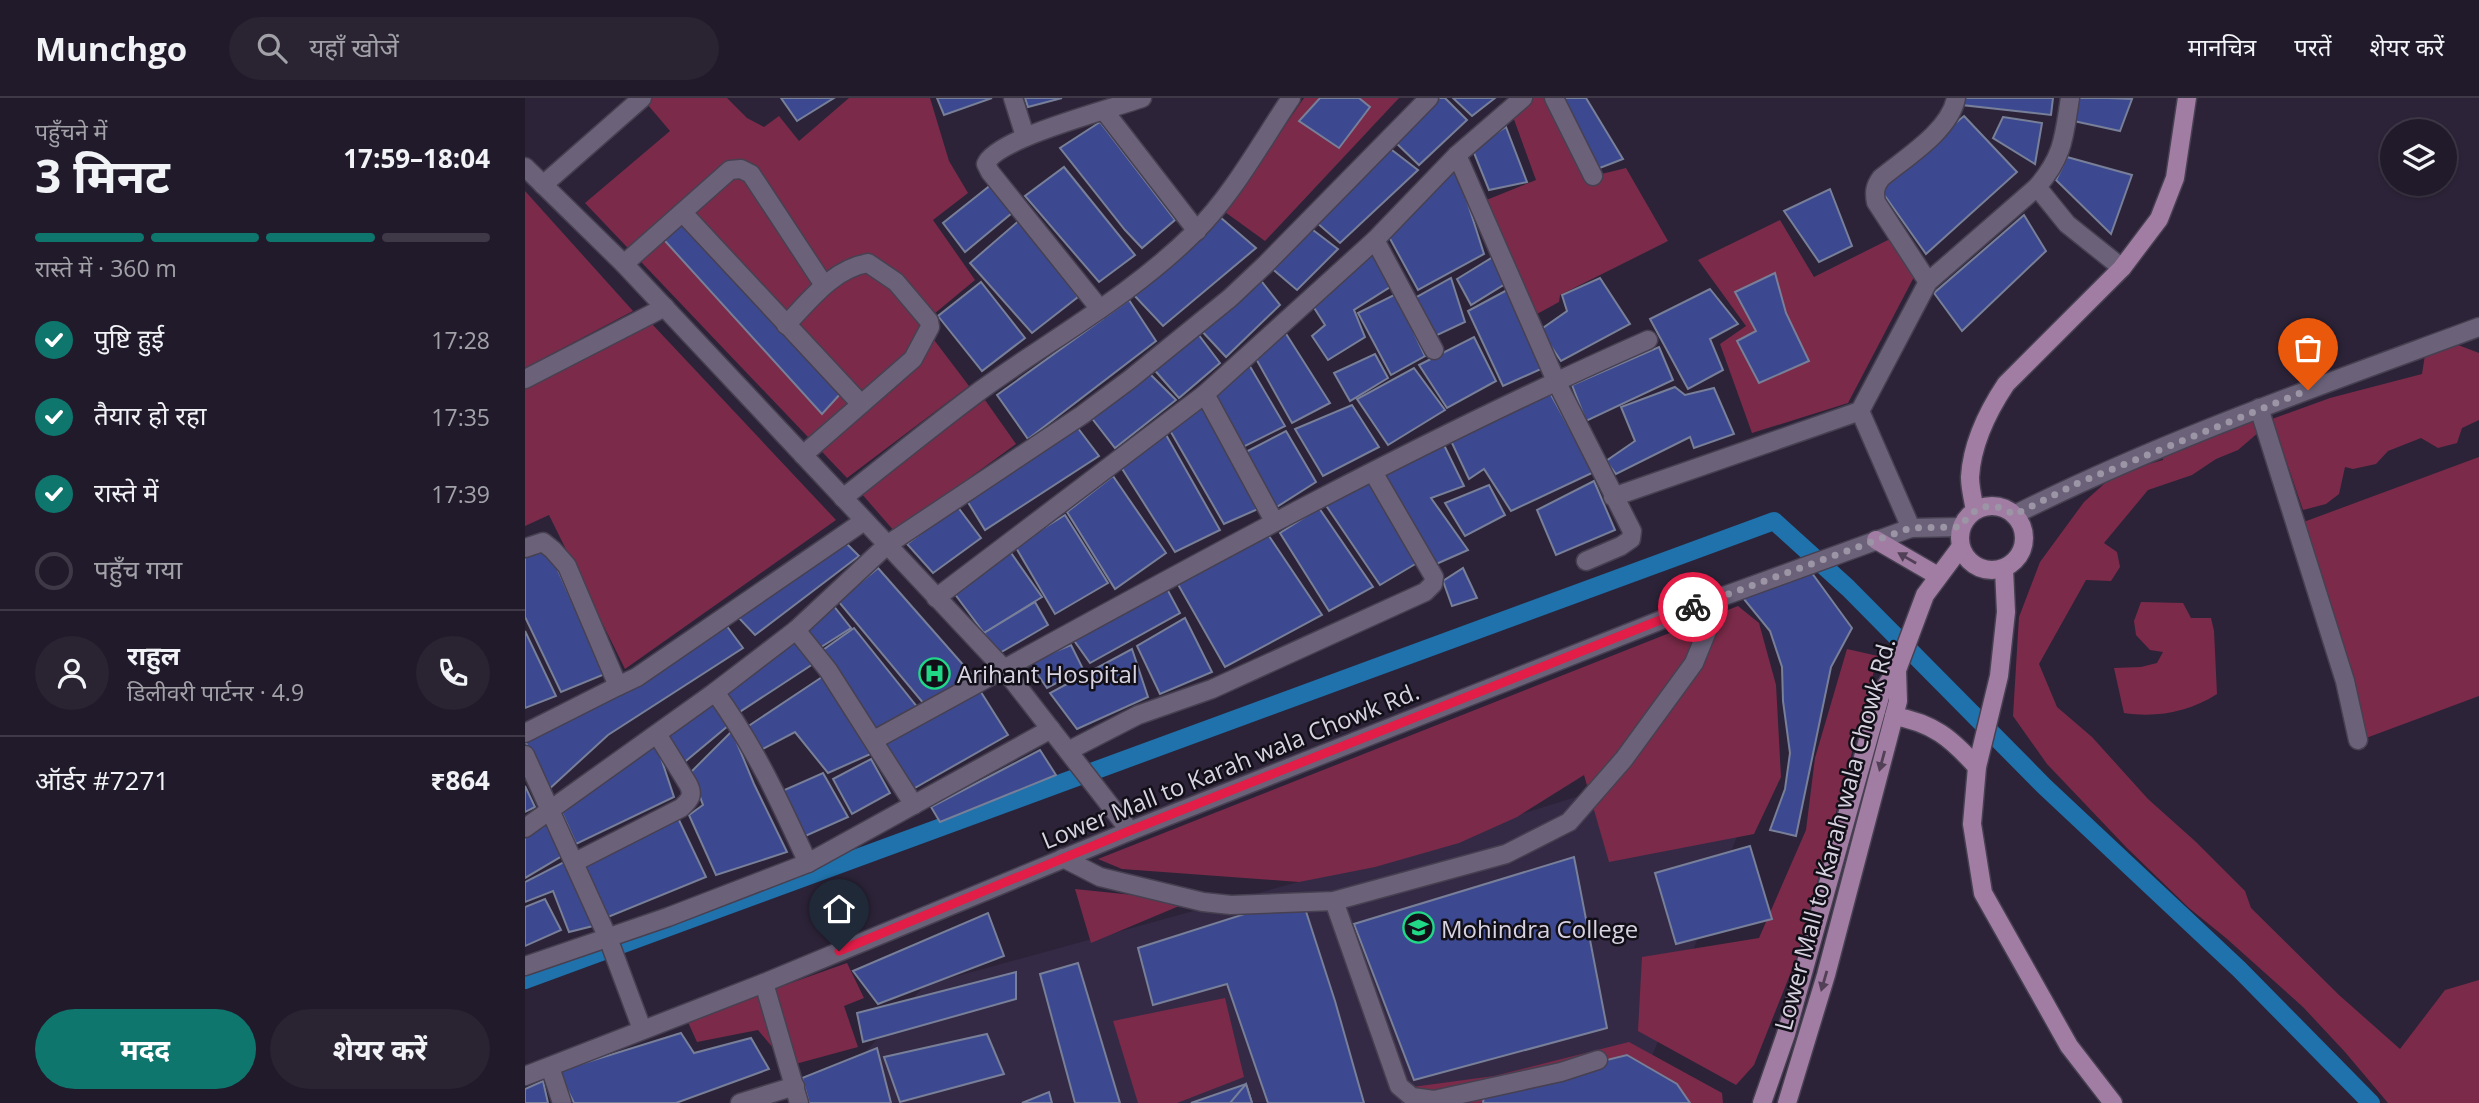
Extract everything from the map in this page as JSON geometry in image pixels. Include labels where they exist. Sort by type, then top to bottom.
[{"type":"main road","points":[[1975,510],[1970,480],[1973,459],[1983,425],[1993,404],[2006,384],[2122,268],[2159,219],[2175,178],[2187,98]]},
{"type":"main road","points":[[1985,506],[2006,509],[2021,524],[2024,545],[2020,555],[2004,569],[1982,570],[1965,557],[1960,548],[1961,527],[1975,510],[1985,506]]},
{"type":"main road","points":[[1875,540],[1938,576]]},
{"type":"main road","name":"Lower Mall to Karah wala Chowk Rd.","points":[[1787,1103],[1826,975],[1898,701],[1899,667],[1925,595],[1960,548]]},
{"type":"main road","points":[[2004,569],[2006,612],[1999,676],[1979,760],[1972,824],[1983,893],[2069,1046],[2113,1103]]},
{"type":"main road","points":[[1762,1103],[1786,1034],[1881,693],[1899,667]]},
{"type":"main road","points":[[1894,716],[1919,720],[1938,731],[1963,752],[1979,760]]},
{"type":"street","points":[[543,185],[642,98]]},
{"type":"street","points":[[1013,98],[1025,136]]},
{"type":"street","points":[[1100,310],[990,173],[986,164],[989,156],[1025,136],[1142,98]]},
{"type":"street","points":[[843,498],[982,390],[1138,282],[1197,231],[1236,182],[1291,98]]},
{"type":"street","points":[[525,828],[715,692],[796,630],[887,545],[1082,415],[1230,298],[1429,98]]},
{"type":"street","points":[[936,598],[1205,394],[1375,240],[1457,155],[1523,98]]},
{"type":"street","points":[[1554,98],[1593,176]]},
{"type":"street","points":[[1928,282],[1876,202],[1876,184],[1939,131],[1948,119],[1956,98]]},
{"type":"street","points":[[1613,497],[1860,411],[1928,282],[2037,187],[2052,170],[2062,148],[2070,98]]},
{"type":"street","points":[[1105,111],[1197,231]]},
{"type":"street","points":[[1457,155],[1556,381],[1633,535],[1621,546],[1586,561]]},
{"type":"street","points":[[525,167],[624,264],[1004,669],[1109,801],[1129,831]]},
{"type":"street","points":[[624,264],[730,170],[741,169],[751,174],[824,285]]},
{"type":"street","points":[[2037,187],[2067,224],[2122,268]]},
{"type":"street","points":[[683,213],[862,404]]},
{"type":"street","points":[[1375,240],[1434,350]]},
{"type":"street","points":[[786,325],[824,285],[853,265],[868,263],[896,282],[929,321],[930,327],[912,359],[803,456]]},
{"type":"street","points":[[525,379],[664,307]]},
{"type":"street","points":[[2014,515],[2078,483],[2259,408],[2479,327]]},
{"type":"street","points":[[874,740],[1274,521],[1556,381],[1648,340]]},
{"type":"street","points":[[1205,394],[1274,521]]},
{"type":"street","points":[[2259,408],[2345,681],[2358,740]]},
{"type":"street","points":[[1860,411],[1910,528]]},
{"type":"street","points":[[1068,751],[1137,715],[1212,689],[1425,592],[1433,584],[1434,578],[1373,472]]},
{"type":"street","points":[[525,733],[637,677],[864,521]]},
{"type":"street","name":"Lower Mall to Karah wala Chowk Rd.","points":[[525,1076],[764,983],[1129,831],[1699,605],[1910,528],[1961,527]]},
{"type":"street","points":[[525,548],[543,542],[567,566],[618,686]]},
{"type":"street","points":[[1063,858],[1100,877],[1203,902],[1231,905],[1334,901],[1506,854],[1569,822],[1624,759],[1694,663],[1707,631],[1706,619],[1699,605]]},
{"type":"street","points":[[796,630],[828,670],[915,805]]},
{"type":"street","points":[[715,692],[743,730],[808,863]]},
{"type":"street","points":[[525,967],[611,945],[808,863],[1051,729]]},
{"type":"street","points":[[575,862],[681,808],[691,798],[692,792],[688,784],[657,734]]},
{"type":"street","points":[[525,755],[611,945],[642,1029]]},
{"type":"street","points":[[1334,901],[1399,1086],[1412,1097],[1434,1100],[1562,1072],[1598,1060]]},
{"type":"street","points":[[740,1103],[797,1094],[764,983]]},
{"type":"street","points":[[549,1067],[562,1103]]},
{"type":"shaded area","points":[[642,98],[727,98],[747,118],[764,127],[779,116],[799,141],[849,98],[930,98],[949,161],[968,193],[933,220],[975,280],[922,324],[969,386],[847,478],[585,203],[670,131]]},
{"type":"shaded area","points":[[1304,98],[1399,98],[1265,241],[1225,212]]},
{"type":"shaded area","points":[[1531,98],[1548,98],[1589,177],[1626,168],[1668,241],[1560,295],[1559,302],[1537,314],[1484,201],[1536,180],[1512,114]]},
{"type":"shaded area","points":[[525,191],[633,311],[525,368]]},
{"type":"shaded area","points":[[1780,220],[1814,277],[1894,237],[1914,277],[1848,403],[1752,433],[1720,344],[1746,326],[1698,260]]},
{"type":"shaded area","points":[[652,324],[836,520],[625,669],[549,515],[525,526],[525,388]]},
{"type":"shaded area","points":[[2445,340],[2479,353],[2479,420],[2462,428],[2457,443],[2438,448],[2421,438],[2388,451],[2376,464],[2353,469],[2345,467],[2339,494],[2326,504],[2303,510],[2272,419],[2330,398],[2422,374],[2425,355]]},
{"type":"shaded area","points":[[985,400],[1016,444],[895,532],[861,493]]},
{"type":"shaded area","points":[[2249,412],[2256,421],[2259,432],[2238,450],[2216,459],[2192,475],[2148,490],[2104,543],[2117,552],[2120,567],[2111,581],[2086,580],[2039,664],[2057,707],[2092,737],[2148,799],[2245,891],[2251,908],[2339,995],[2400,1049],[2445,990],[2479,980],[2479,1103],[2388,1103],[2303,1007],[2189,908],[2127,848],[2047,764],[2013,716],[2019,617],[2040,562],[2084,502],[2124,466],[2140,457],[2142,466],[2163,460],[2162,444]]},
{"type":"shaded area","points":[[2479,457],[2479,696],[2358,741],[2301,523]]},
{"type":"shaded area","points":[[2141,602],[2183,603],[2191,618],[2211,618],[2217,694],[2172,712],[2149,715],[2124,713],[2114,668],[2141,667],[2157,663],[2163,652],[2150,650],[2136,635],[2134,621]]},
{"type":"shaded area","points":[[1738,606],[1759,623],[1776,685],[1781,777],[1754,834],[1609,862],[1584,775],[1517,817],[1459,843],[1375,867],[1299,882],[1122,869],[1098,859]]},
{"type":"shaded area","points":[[1847,649],[1878,656],[1797,957],[1754,1065],[1736,1085],[1638,1031],[1642,957],[1759,938],[1806,830],[1815,758]]},
{"type":"shaded area","name":"Mohindra College","points":[[1582,795],[1753,795],[1634,1103],[884,1103],[863,1055],[925,985],[1342,870]]},
{"type":"shaded area","points":[[1075,889],[1191,901],[1091,943]]},
{"type":"shaded area","points":[[847,963],[864,998],[844,1006],[858,1047],[788,1066],[758,1030],[697,1042],[687,1020]]},
{"type":"shaded area","points":[[1225,998],[1244,1077],[1177,1103],[1138,1103],[1113,1021]]},
{"type":"shaded area","points":[[1629,1042],[1722,1093],[1723,1103],[1401,1103],[1405,1088],[1494,1076]]},
{"type":"building","points":[[781,98],[834,98],[797,121]]},
{"type":"building","points":[[937,98],[992,98],[944,115]]},
{"type":"building","points":[[1025,98],[1062,98],[1028,107]]},
{"type":"building","points":[[1320,98],[1359,98],[1370,107],[1339,148],[1299,121]]},
{"type":"building","points":[[1437,98],[1445,98],[1467,120],[1419,165],[1394,141]]},
{"type":"building","points":[[1453,98],[1495,98],[1472,116]]},
{"type":"building","points":[[1557,98],[1586,98],[1623,159],[1592,171]]},
{"type":"building","points":[[1963,98],[2053,98],[2051,115],[1962,105]]},
{"type":"building","points":[[2074,98],[2132,99],[2120,131],[2069,120]]},
{"type":"building","points":[[1964,116],[2017,172],[1926,254],[1878,186]]},
{"type":"building","points":[[2003,117],[2042,123],[2035,164],[1993,138]]},
{"type":"building","points":[[1100,122],[1175,220],[1142,248],[1060,148]]},
{"type":"building","points":[[1506,127],[1527,182],[1489,190],[1472,148]]},
{"type":"building","points":[[1388,147],[1418,170],[1340,243],[1316,222]]},
{"type":"building","points":[[2067,157],[2132,175],[2111,234],[2056,180]]},
{"type":"building","points":[[1455,163],[1484,254],[1418,290],[1388,235]]},
{"type":"building","points":[[1064,167],[1135,255],[1099,282],[1025,196]]},
{"type":"building","points":[[992,184],[1012,213],[965,252],[943,223]]},
{"type":"building","points":[[1830,189],[1852,246],[1819,262],[1784,211]]},
{"type":"building","points":[[672,214],[842,392],[822,414],[656,231]]},
{"type":"building","points":[[2024,215],[2046,251],[1962,331],[1934,293]]},
{"type":"building","points":[[1220,217],[1256,248],[1163,326],[1132,293]]},
{"type":"building","points":[[1022,218],[1078,297],[1032,333],[970,263]]},
{"type":"building","points":[[1309,227],[1338,249],[1297,290],[1269,266]]},
{"type":"building","points":[[1375,251],[1390,287],[1354,310],[1365,337],[1328,360],[1312,336],[1325,325],[1311,303]]},
{"type":"building","points":[[1493,257],[1505,284],[1471,305],[1457,279]]},
{"type":"building","points":[[1775,273],[1786,313],[1809,361],[1759,383],[1737,341],[1756,331],[1735,292]]},
{"type":"building","points":[[1259,278],[1280,305],[1226,357],[1199,328]]},
{"type":"building","points":[[1451,278],[1465,322],[1433,337],[1415,298]]},
{"type":"building","points":[[1600,278],[1630,324],[1561,361],[1540,330],[1567,311],[1562,295]]},
{"type":"building","points":[[981,282],[1025,338],[982,371],[938,316]]},
{"type":"building","points":[[1509,289],[1541,369],[1503,386],[1468,311]]},
{"type":"building","points":[[1710,289],[1738,324],[1710,339],[1723,370],[1688,389],[1650,319]]},
{"type":"building","points":[[1396,294],[1425,356],[1391,375],[1358,313]]},
{"type":"building","points":[[1129,300],[1156,341],[1028,439],[997,395]]},
{"type":"building","points":[[1283,329],[1330,403],[1292,423],[1255,357]]},
{"type":"building","points":[[1195,330],[1220,363],[1179,398],[1151,366]]},
{"type":"building","points":[[1474,337],[1496,381],[1447,408],[1419,365]]},
{"type":"building","points":[[1659,347],[1673,380],[1586,421],[1572,385]]},
{"type":"building","points":[[1375,354],[1388,378],[1350,401],[1334,373]]},
{"type":"building","points":[[1248,363],[1285,426],[1243,447],[1210,393]]},
{"type":"building","points":[[1414,368],[1445,410],[1388,445],[1357,399]]},
{"type":"building","points":[[1147,371],[1176,400],[1115,448],[1087,412]]},
{"type":"building","points":[[1675,387],[1685,395],[1714,388],[1734,434],[1694,448],[1690,437],[1616,474],[1606,461],[1635,441],[1621,407]]},
{"type":"building","points":[[1549,391],[1594,472],[1511,511],[1484,469],[1469,479],[1451,441]]},
{"type":"building","points":[[1202,403],[1258,509],[1224,524],[1168,427]]},
{"type":"building","points":[[1352,405],[1379,447],[1323,476],[1295,429]]},
{"type":"building","points":[[1074,423],[1099,456],[985,530],[966,499]]},
{"type":"building","points":[[1286,431],[1316,482],[1275,508],[1242,454]]},
{"type":"building","points":[[1165,433],[1220,530],[1175,552],[1121,467]]},
{"type":"building","points":[[1443,443],[1464,486],[1431,498],[1468,550],[1434,565],[1376,478]]},
{"type":"building","points":[[1113,476],[1166,553],[1115,589],[1067,512]]},
{"type":"building","points":[[1368,479],[1417,563],[1380,585],[1325,504]]},
{"type":"building","points":[[1594,481],[1615,530],[1556,555],[1537,510]]},
{"type":"building","points":[[1489,485],[1505,515],[1465,536],[1445,503]]},
{"type":"building","points":[[957,506],[981,538],[933,573],[907,544]]},
{"type":"building","points":[[1319,508],[1373,587],[1329,611],[1280,533]]},
{"type":"building","points":[[1065,515],[1108,583],[1055,614],[1015,546]]},
{"type":"building","points":[[1267,533],[1322,615],[1225,667],[1176,581]]},
{"type":"building","points":[[544,539],[605,674],[561,692],[525,617],[525,550]]},
{"type":"building","points":[[844,541],[859,556],[755,635],[736,615]]},
{"type":"building","points":[[1009,550],[1042,597],[984,633],[954,593]]},
{"type":"building","points":[[878,568],[973,676],[924,704],[838,601]]},
{"type":"building","points":[[1463,568],[1477,598],[1452,606],[1443,581]]},
{"type":"building","points":[[1809,569],[1852,628],[1831,667],[1796,836],[1770,830],[1785,789],[1790,753],[1783,701],[1782,667],[1770,631],[1743,598]]},
{"type":"building","points":[[1166,587],[1180,613],[1090,663],[1073,639]]},
{"type":"building","points":[[1035,602],[1048,625],[998,654],[984,633]]},
{"type":"building","points":[[833,605],[851,628],[818,649],[804,629]]},
{"type":"building","points":[[1185,618],[1212,672],[1160,694],[1137,646]]},
{"type":"building","points":[[726,625],[743,648],[608,735],[547,791],[525,741]]},
{"type":"building","points":[[854,628],[918,708],[877,733],[820,652]]},
{"type":"building","points":[[525,631],[556,696],[525,708]]},
{"type":"building","points":[[792,637],[813,664],[738,713],[723,689]]},
{"type":"building","points":[[1071,645],[1083,669],[1047,688],[1029,662]]},
{"type":"building","points":[[1132,649],[1148,697],[1077,729],[1050,693]]},
{"type":"building","points":[[822,677],[875,752],[828,773],[795,732],[761,750],[747,727]]},
{"type":"building","points":[[979,689],[1008,735],[913,789],[881,741]]},
{"type":"building","points":[[711,701],[729,725],[681,765],[666,735]]},
{"type":"building","points":[[732,731],[787,852],[716,875],[689,815],[703,805],[691,772]]},
{"type":"building","points":[[655,740],[674,797],[576,844],[562,813]]},
{"type":"building","points":[[1040,750],[1056,775],[940,822],[931,807]]},
{"type":"building","points":[[871,759],[890,793],[852,814],[833,779]]},
{"type":"building","points":[[823,773],[848,817],[803,837],[780,792]]},
{"type":"building","points":[[525,786],[535,807],[525,812]]},
{"type":"building","points":[[678,818],[706,877],[608,917],[581,857]]},
{"type":"building","points":[[547,820],[562,856],[525,878],[525,835]]},
{"type":"building","points":[[1750,846],[1772,919],[1676,944],[1655,873]]},
{"type":"building","points":[[1574,857],[1607,1028],[1414,1080],[1354,924]]},
{"type":"building","points":[[564,862],[593,926],[569,932],[553,891],[525,902],[525,882]]},
{"type":"building","points":[[1301,896],[1364,1103],[1268,1103],[1227,984],[1153,1005],[1138,948]]},
{"type":"building","points":[[545,899],[561,930],[525,946],[525,907]]},
{"type":"building","points":[[988,913],[1004,956],[878,1004],[853,971]]},
{"type":"building","points":[[1078,963],[1120,1103],[1075,1103],[1040,974]]},
{"type":"building","points":[[1016,972],[1016,999],[863,1042],[857,1013]]},
{"type":"building","points":[[681,1033],[694,1053],[751,1038],[769,1069],[676,1103],[574,1103],[558,1071]]},
{"type":"building","points":[[987,1034],[1004,1074],[900,1102],[884,1057]]},
{"type":"building","points":[[877,1048],[891,1103],[809,1103],[802,1078]]},
{"type":"building","points":[[1627,1055],[1677,1084],[1690,1103],[1483,1103],[1485,1090]]},
{"type":"building","points":[[543,1081],[548,1103],[525,1103],[525,1089]]},
{"type":"building","points":[[1246,1084],[1252,1103],[1191,1103]]},
{"type":"building","points":[[1246,1084],[1252,1103],[1230,1103]]},
{"type":"building","points":[[1049,1092],[1052,1103],[1022,1103]]},
{"type":"waterway","points":[[525,980],[1774,521],[1848,588],[2045,787],[2239,969],[2371,1103]]},
{"type":"way so far","points":[[1693,607],[1910,528],[1961,527],[1975,510],[1985,506],[2006,509],[2014,515],[2078,483],[2308,390]]},
{"type":"place","name":"Arihant Hospital","points":[[934,673]]},
{"type":"place","name":"Mohindra College","points":[[1418,928]]},
{"type":"route","points":[[839,951],[1129,831],[1693,607]]}]
